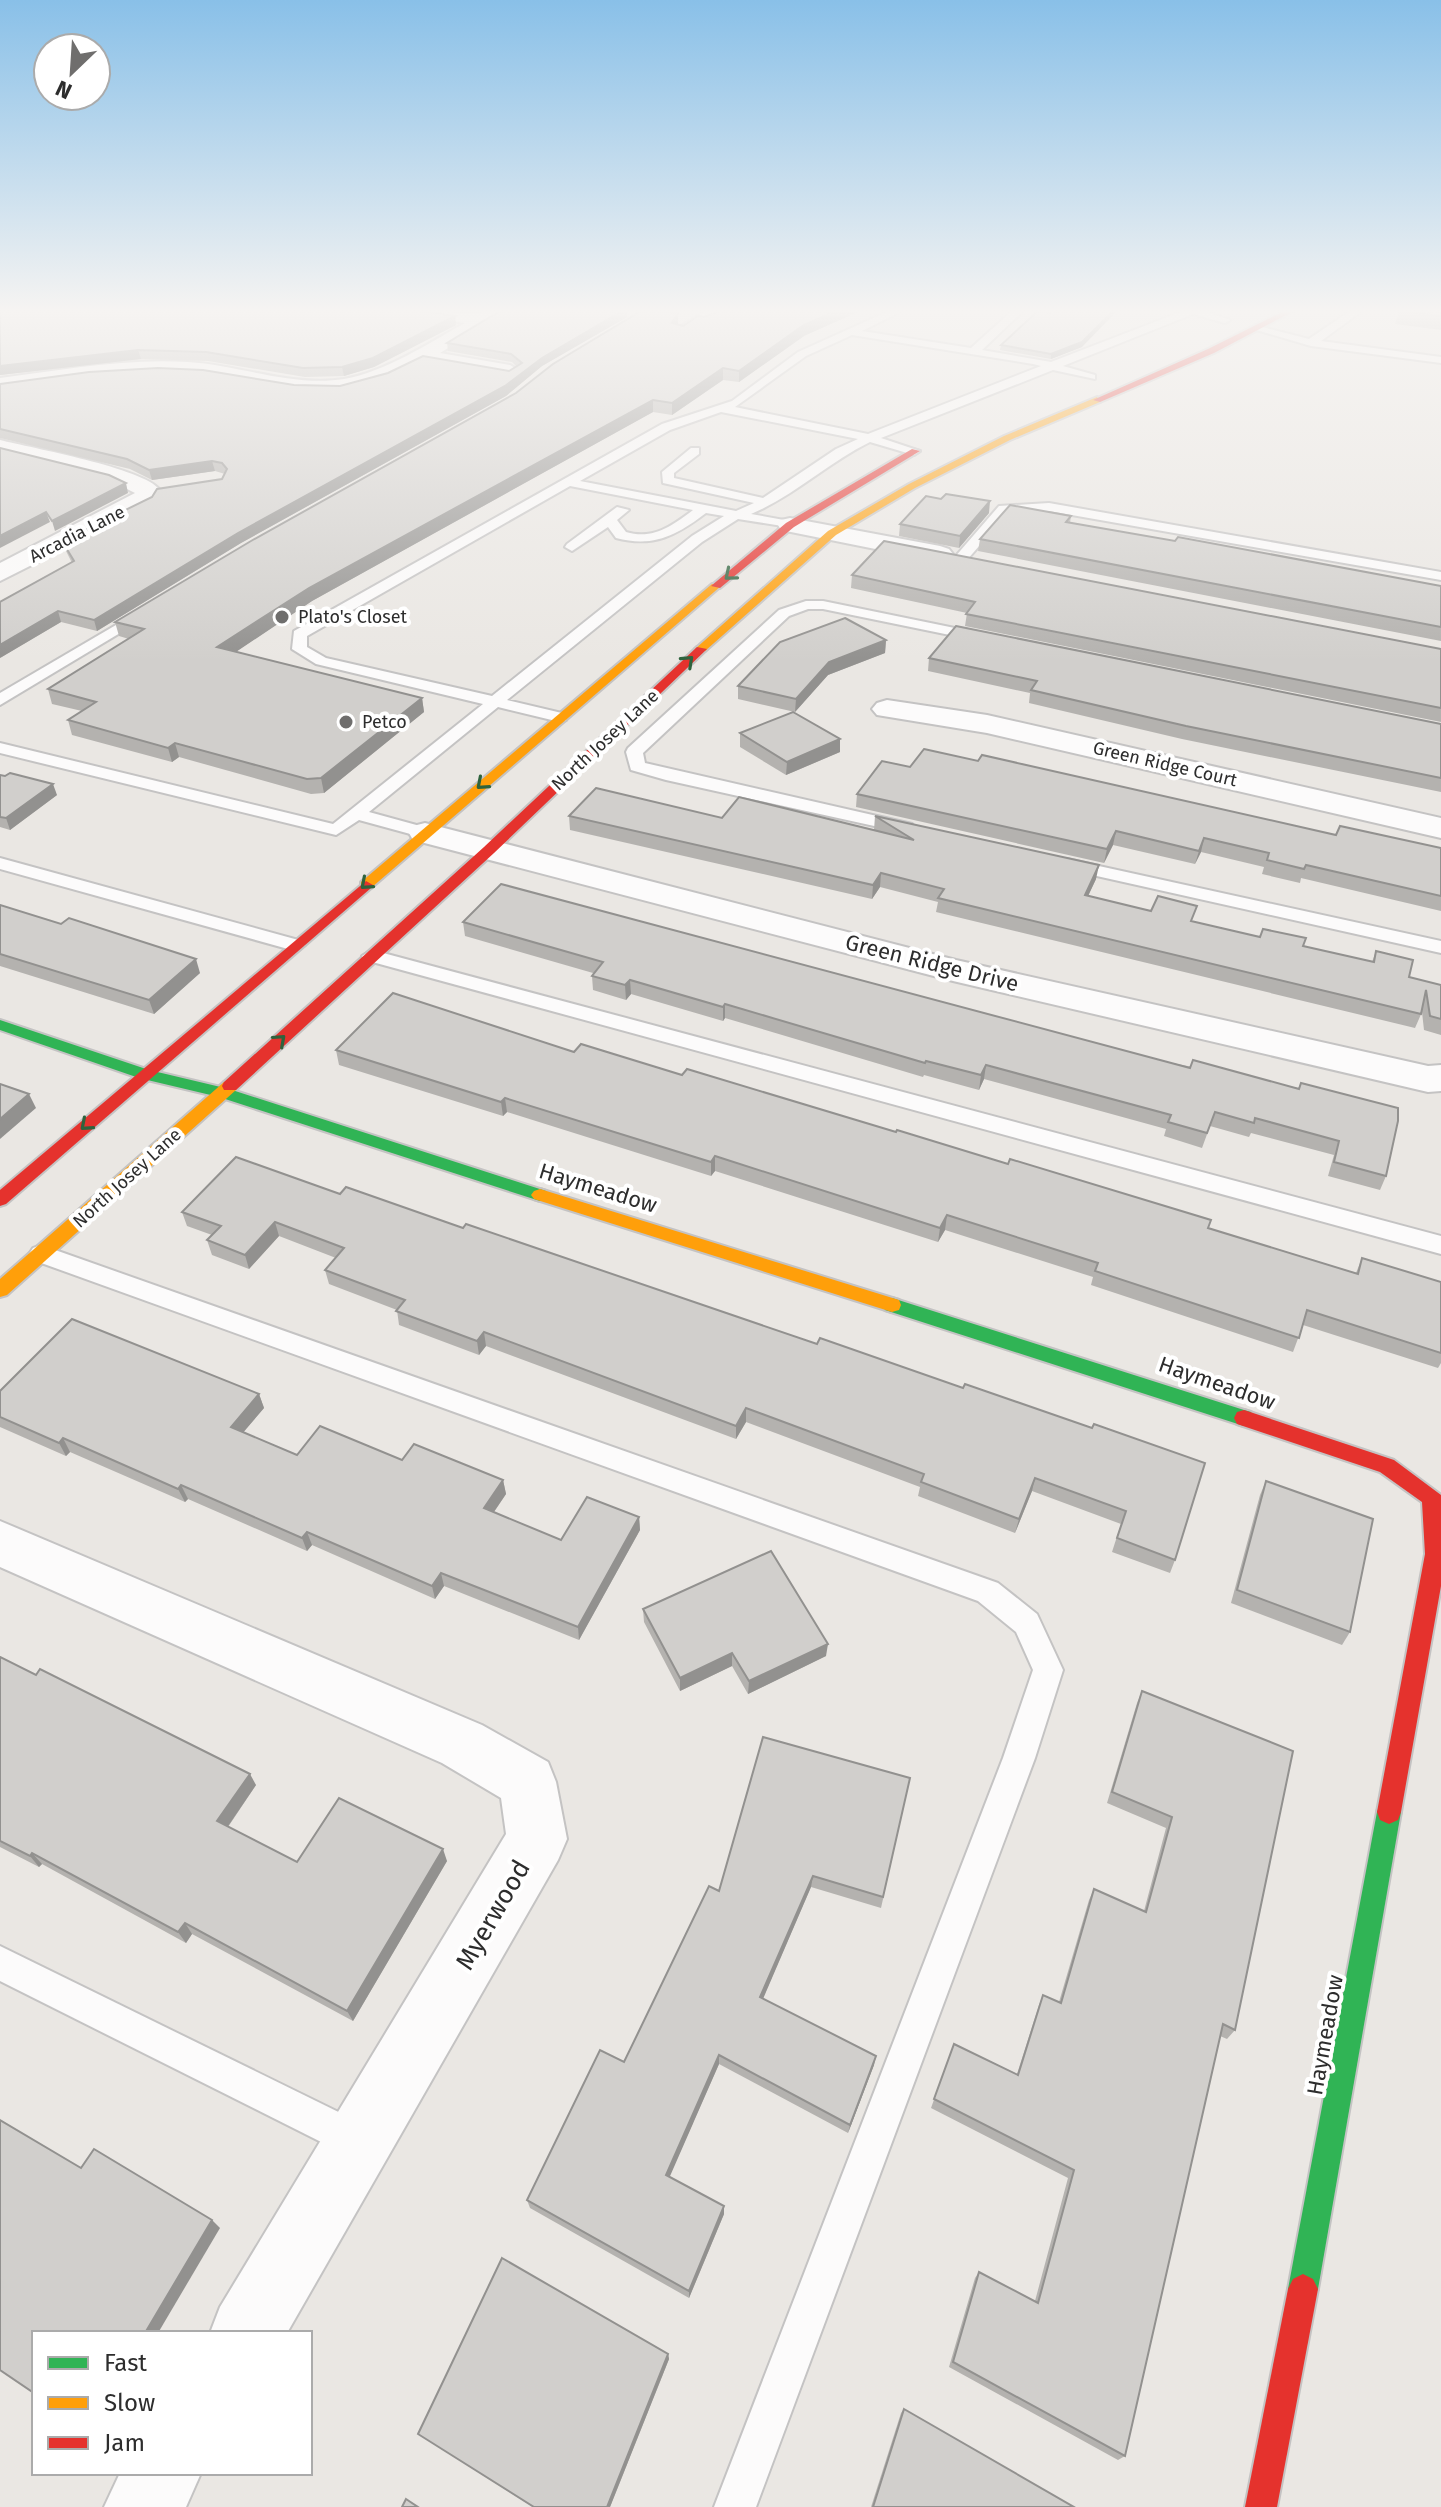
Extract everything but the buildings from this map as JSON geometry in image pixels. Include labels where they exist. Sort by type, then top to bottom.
[{"type":"main road","name":"North Josey Lane","points":[[0,1290],[223,1093],[489,850],[695,655],[832,533],[912,486],[1030,428]]},
{"type":"main road","name":"North Josey Lane","points":[[0,1200],[560,717],[790,525],[920,448]]},
{"type":"main road","name":"Haymeadow","points":[[0,1025],[145,1074],[223,1093],[404,1153],[1148,1385],[1387,1466],[1432,1498],[1436,1554],[1261,2507]]},
{"type":"street","name":"Arcadia Lane","points":[[0,447],[121,477],[148,490],[175,486]]},
{"type":"street","name":"Arcadia Lane","points":[[0,573],[145,499],[148,490]]},
{"type":"street","points":[[790,525],[991,563]]},
{"type":"street","name":"Green Ridge Court","points":[[887,709],[987,724],[1441,828]]},
{"type":"street","name":"Green Ridge Drive","points":[[425,833],[953,970],[1428,1079],[1441,1078]]},
{"type":"street","name":"Myerwood","points":[[0,1543],[462,1744],[527,1782],[537,1839],[247,2331]]},
{"type":"street","points":[[143,2507],[162,2475]]},
{"type":"lane","points":[[560,717],[321,661],[300,649],[299,634],[664,428]]},
{"type":"lane","points":[[830,428],[920,448]]},
{"type":"lane","points":[[0,748],[336,830],[690,544],[737,515],[766,502],[840,452],[895,428]]},
{"type":"lane","points":[[667,480],[668,472],[695,451]]},
{"type":"lane","points":[[572,547],[667,480],[766,502]]},
{"type":"lane","points":[[568,482],[790,525]]},
{"type":"lane","points":[[961,558],[1004,509],[1049,507],[1441,576]]},
{"type":"lane","points":[[661,538],[703,509]]},
{"type":"lane","points":[[609,519],[617,532],[627,537],[645,540],[661,538],[690,544]]},
{"type":"lane","points":[[0,700],[156,605]]},
{"type":"lane","points":[[929,833],[666,775],[637,766],[634,752],[784,613],[806,605],[823,605],[1008,643]]},
{"type":"lane","points":[[356,814],[425,833]]},
{"type":"lane","points":[[1053,861],[1441,947]]},
{"type":"lane","points":[[0,863],[295,945]]},
{"type":"lane","points":[[372,956],[1441,1245]]},
{"type":"lane","points":[[41,1254],[988,1592],[1027,1623],[1048,1670],[1019,1758],[735,2507]]},
{"type":"lane","points":[[0,1963],[360,2142]]},
{"type":"traffic: fast","points":[[0,1025],[145,1074],[223,1093],[540,1195]]},
{"type":"traffic: fast","points":[[892,1305],[1244,1418]]},
{"type":"traffic: fast","points":[[1303,2289],[1389,1812]]},
{"type":"traffic: slow","points":[[701,649],[832,533],[912,486],[1031,428]]},
{"type":"traffic: slow","points":[[366,885],[716,586]]},
{"type":"traffic: slow","points":[[0,1290],[230,1086]]},
{"type":"traffic: slow","points":[[540,1195],[892,1305]]},
{"type":"traffic: jam","points":[[716,586],[790,525],[915,451]]},
{"type":"traffic: jam","points":[[230,1086],[489,850],[701,649]]},
{"type":"traffic: jam","points":[[0,1200],[366,885]]},
{"type":"traffic: jam","points":[[1244,1418],[1387,1466],[1432,1498],[1436,1554],[1389,1812]]},
{"type":"traffic: jam","points":[[1261,2507],[1303,2289]]},
{"type":"place","name":"Plato's Closet","points":[[282,617]]},
{"type":"place","name":"Petco","points":[[346,722]]}]
